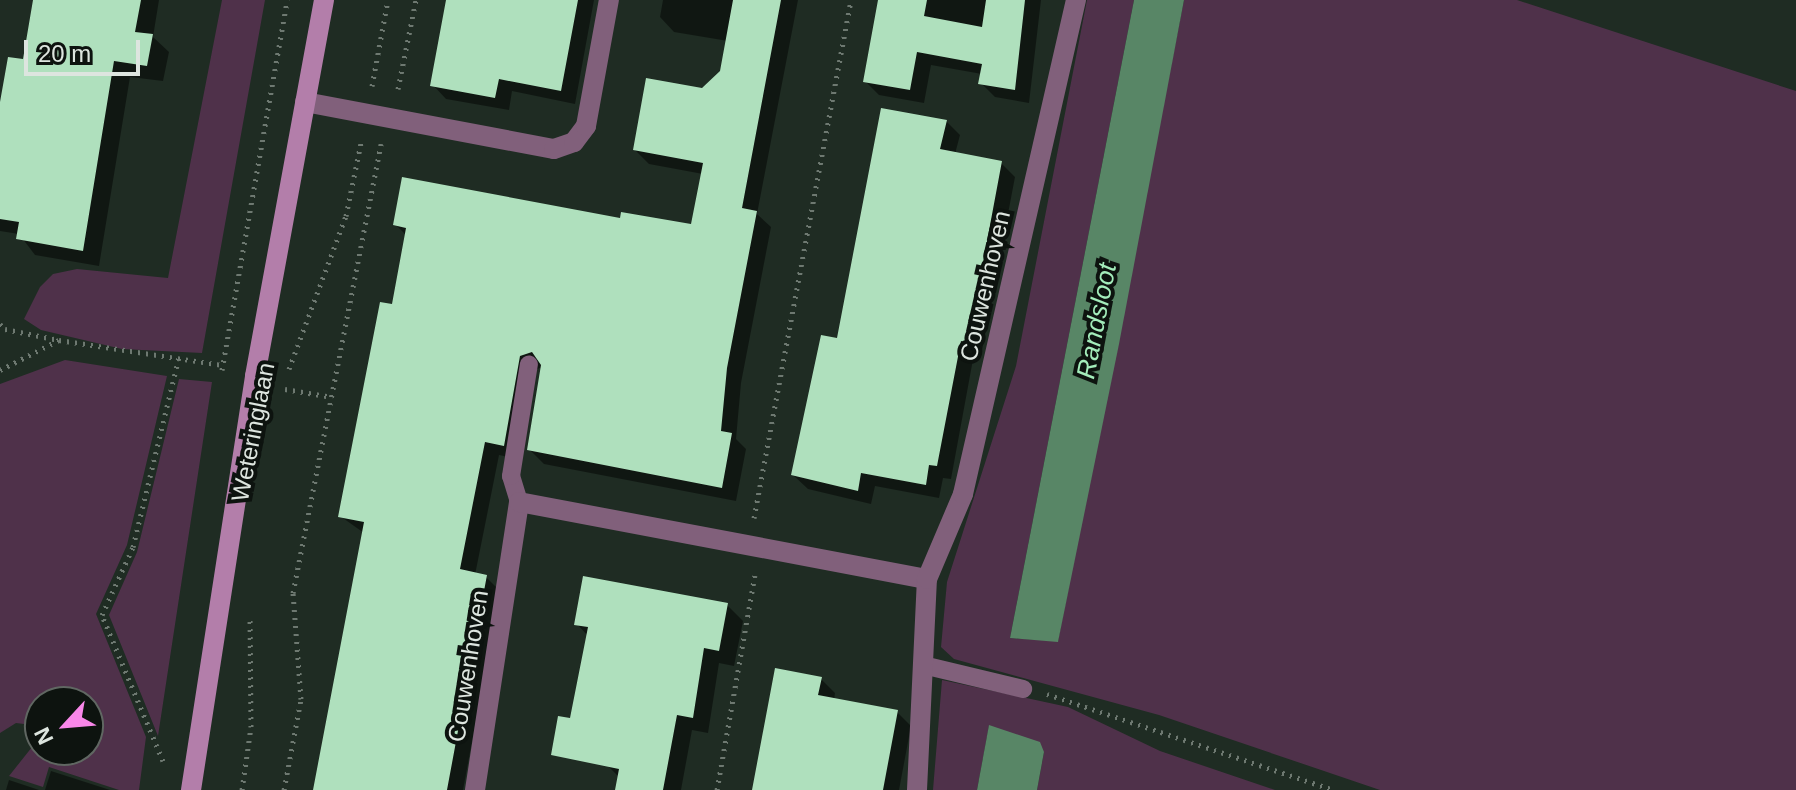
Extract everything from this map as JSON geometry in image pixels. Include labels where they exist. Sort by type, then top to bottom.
[{"type":"street","name":"Weteringlaan","points":[[191,790],[257,370],[324,0]]},
{"type":"street","points":[[305,102],[554,149],[574,142],[586,126],[609,0]]},
{"type":"street","name":"Couwenhoven","points":[[917,790],[927,579],[963,494],[1076,0]]},
{"type":"street","points":[[519,502],[927,579]]},
{"type":"street","name":"Couwenhoven","points":[[475,790],[519,502]]},
{"type":"lane","name":"Couwenhoven","points":[[519,502],[511,476],[529,364]]},
{"type":"lane","points":[[923,665],[1023,689]]},
{"type":"path","name":"Weteringlaan","points":[[223,365],[287,0]]},
{"type":"path","name":"Weteringlaan","points":[[282,405],[346,216],[388,0]]},
{"type":"path","points":[[284,790],[301,699],[293,593],[382,139],[392,117],[416,0]]},
{"type":"path","points":[[717,790],[756,584],[749,544],[851,0]]},
{"type":"path","points":[[0,324],[5,329],[59,340],[257,370]]},
{"type":"path","points":[[0,370],[59,340]]},
{"type":"path","points":[[163,761],[102,615],[133,547],[179,357]]},
{"type":"path","points":[[285,389],[332,397]]},
{"type":"path","points":[[242,790],[251,727],[250,605]]},
{"type":"path","points":[[1023,689],[1076,701],[1334,790]]},
{"type":"shaded area","points":[[222,0],[265,0],[202,353],[122,349],[41,330],[24,319],[40,287],[53,274],[77,269],[168,278]]},
{"type":"shaded area","points":[[1087,0],[1134,0],[1010,638],[1058,641],[1184,0],[1517,0],[1796,91],[1796,790],[1380,790],[1159,715],[954,659],[941,647],[947,582],[1016,366]]},
{"type":"shaded area","points":[[65,360],[167,376],[127,545],[96,614],[146,737],[139,790],[119,790],[49,767],[43,787],[9,776],[24,757],[24,766],[104,766],[104,686],[24,686],[24,724],[16,723],[0,733],[0,384]]},
{"type":"shaded area","points":[[179,379],[212,382],[158,736],[109,615],[137,552]]},
{"type":"shaded area","points":[[942,680],[1068,707],[1160,751],[1275,790],[1037,790],[1044,752],[989,726],[977,790],[933,790]]},
{"type":"water","name":"Randsloot","points":[[1134,0],[1184,0],[1119,344],[1058,642],[1010,638]]},
{"type":"water","points":[[989,725],[1040,742],[1044,752],[1037,790],[977,790]]},
{"type":"building","points":[[33,0],[141,0],[135,32],[153,34],[147,66],[114,61],[83,251],[16,239],[19,222],[0,219],[0,102],[8,57],[23,59]]},
{"type":"building","points":[[446,0],[578,0],[561,91],[499,79],[495,98],[430,86]]},
{"type":"building","points":[[733,0],[781,0],[742,208],[757,211],[727,368],[721,431],[732,433],[722,488],[527,450],[541,365],[532,352],[520,356],[504,446],[485,442],[460,569],[487,575],[447,790],[313,790],[364,522],[338,517],[380,302],[392,304],[406,228],[393,225],[402,177],[620,218],[621,212],[691,224],[703,163],[633,150],[646,78],[702,88],[720,71]]},
{"type":"building","points":[[878,0],[927,0],[924,16],[982,27],[986,0],[1025,0],[1015,90],[978,84],[982,64],[917,52],[910,90],[863,82]]},
{"type":"building","points":[[881,108],[947,120],[940,149],[1002,161],[968,343],[961,341],[937,466],[929,465],[926,485],[861,473],[858,491],[791,475],[821,335],[837,338]]},
{"type":"building","points":[[583,576],[728,603],[719,651],[704,648],[693,718],[677,715],[663,790],[615,790],[619,769],[551,755],[558,716],[570,718],[588,627],[574,625]]},
{"type":"building","points":[[775,668],[822,677],[818,695],[898,710],[883,790],[752,790]]}]
